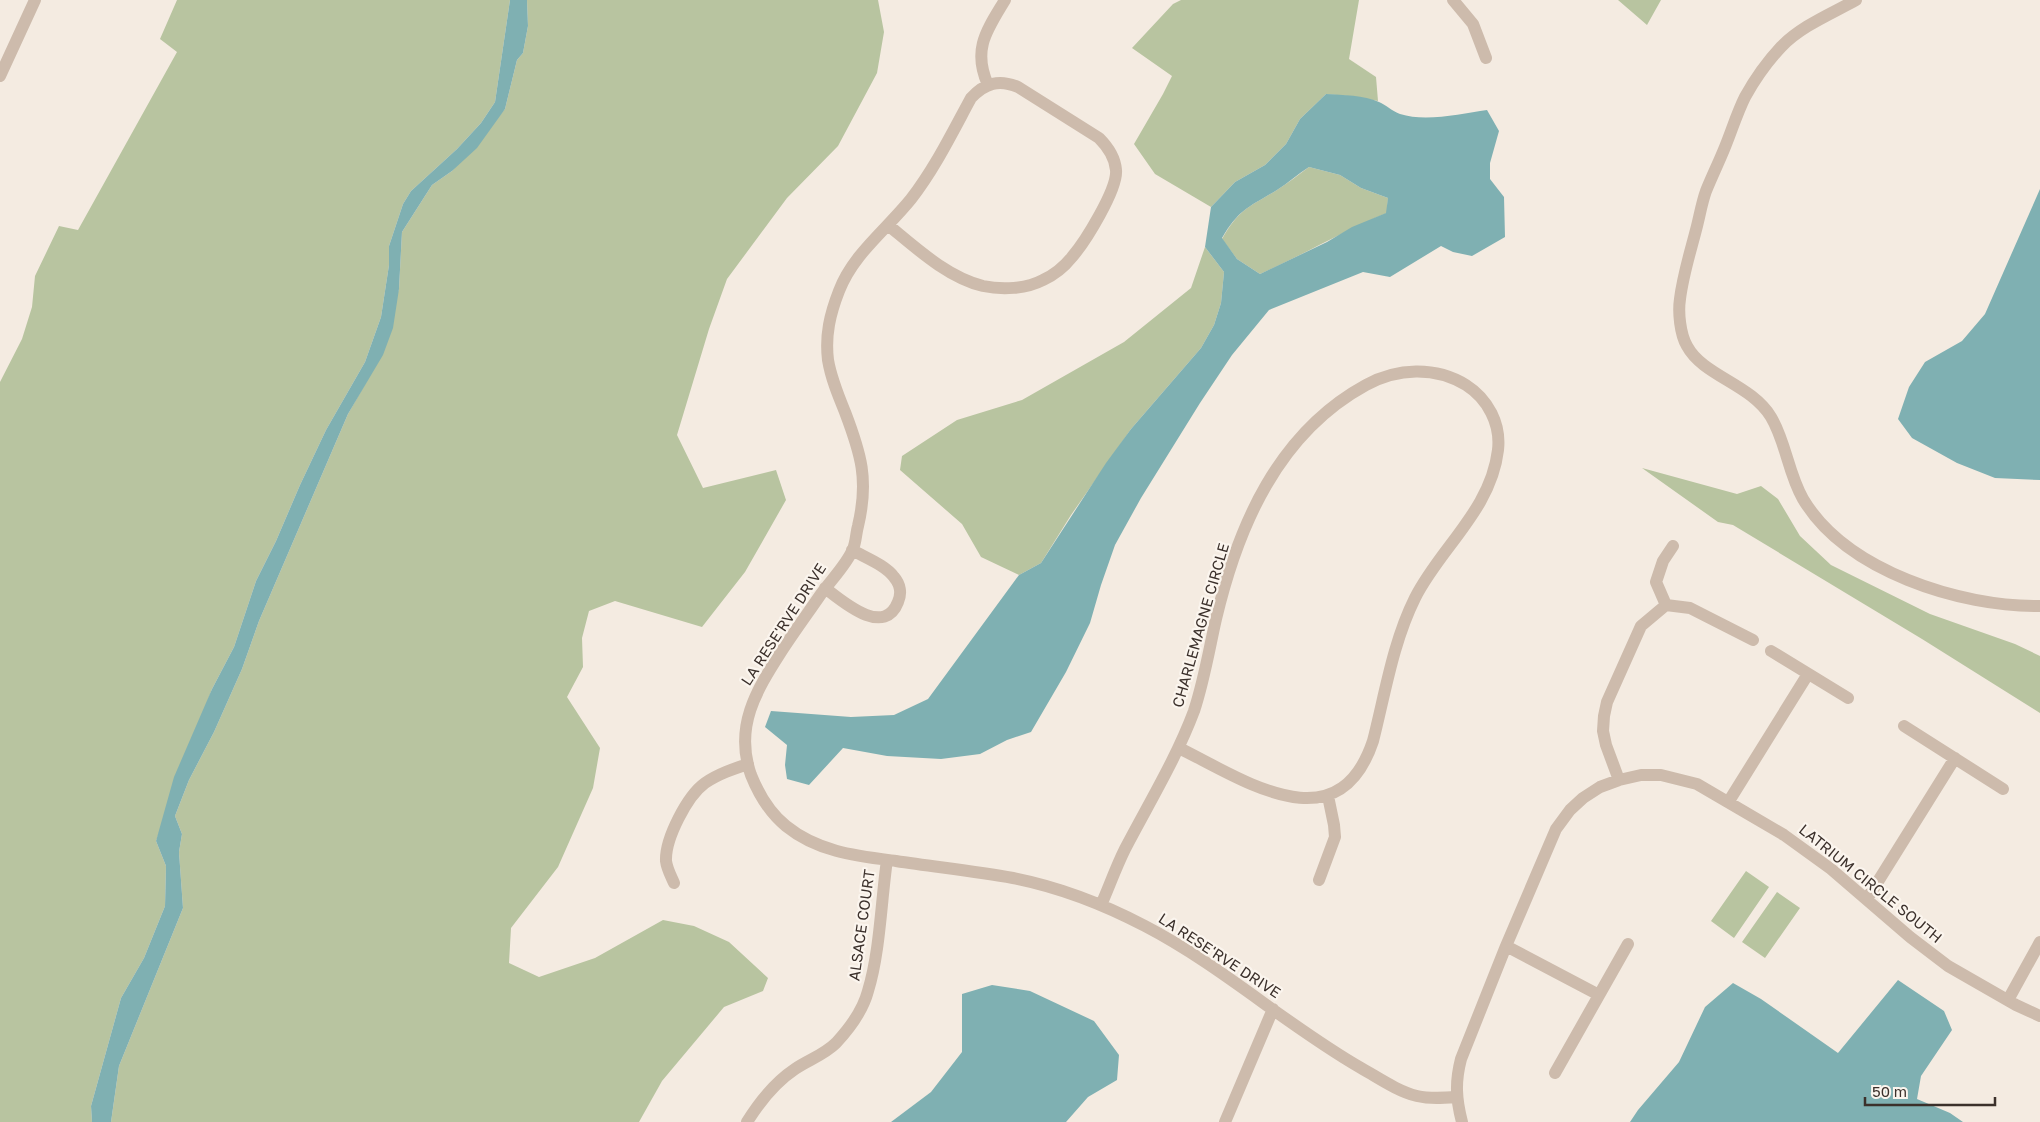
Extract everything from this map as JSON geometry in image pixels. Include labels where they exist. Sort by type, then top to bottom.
[{"type":"street","points":[[0,76],[35,0]]},
{"type":"street","points":[[888,225],[920,252],[971,282],[984,286],[1005,288],[1026,286],[1042,281],[1060,270],[1074,256],[1110,197],[1117,172],[1114,159],[1108,147],[1099,138],[1018,87],[998,82],[988,84],[983,73],[980,56],[982,42],[1005,0]]},
{"type":"street","points":[[1453,0],[1473,24],[1486,58]]},
{"type":"street","points":[[1856,0],[1800,32],[1782,46],[1763,68],[1745,98],[1706,192],[1688,258],[1679,300],[1682,332],[1687,346],[1695,357],[1753,396],[1767,410],[1776,426],[1793,478],[1804,499],[1818,519],[1849,547],[1878,565],[1912,582],[1936,590],[1999,604],[2040,606]]},
{"type":"street","name":"LA RESE'RVE DRIVE","points":[[988,84],[978,90],[971,98],[931,173],[888,225],[854,262],[841,286],[828,329],[828,357],[831,376],[857,443],[864,479],[863,505],[852,550],[764,678],[751,704],[746,725],[745,750],[757,790],[769,809],[783,824],[800,837],[834,852],[1010,878],[1075,895],[1101,905],[1146,926],[1192,953],[1326,1046],[1401,1090],[1428,1098],[1456,1097]]},
{"type":"street","name":"CHARLEMAGNE CIRCLE","points":[[1101,905],[1123,853],[1179,748],[1195,708],[1230,572],[1244,529],[1279,463],[1300,436],[1324,412],[1345,396],[1372,382],[1397,373],[1418,371],[1452,377],[1468,386],[1482,398],[1494,417],[1498,434],[1498,452],[1493,472],[1467,524],[1425,580],[1414,600],[1401,632],[1368,757],[1357,775],[1344,787],[1328,796],[1310,800],[1282,795],[1264,789],[1179,748]]},
{"type":"street","points":[[1666,605],[1656,582],[1663,561],[1673,546]]},
{"type":"street","points":[[825,588],[868,617],[878,618],[886,616],[893,611],[900,594],[900,586],[895,578],[888,571],[852,550]]},
{"type":"street","points":[[1619,780],[1606,745],[1604,716],[1607,702],[1641,626],[1666,605],[1690,608],[1753,640]]},
{"type":"street","points":[[1770,651],[1848,698]]},
{"type":"street","points":[[1728,801],[1808,674]]},
{"type":"street","points":[[1904,726],[2003,789]]},
{"type":"street","points":[[1866,899],[1955,758]]},
{"type":"street","points":[[674,883],[668,870],[666,854],[684,807],[691,796],[705,783],[723,773],[748,764]]},
{"type":"street","name":"LATRIUM CIRCLE SOUTH","points":[[1462,1122],[1456,1097],[1456,1078],[1461,1059],[1506,946],[1556,829],[1570,810],[1583,798],[1600,787],[1641,775],[1661,775],[1680,778],[1697,784],[1728,801],[1810,853],[1910,937],[1948,966],[2040,1016]]},
{"type":"street","points":[[1319,880],[1335,837],[1328,796]]},
{"type":"street","name":"ALSACE COURT","points":[[747,1122],[774,1085],[793,1070],[817,1057],[836,1043],[863,1005],[873,968],[886,860]]},
{"type":"street","points":[[2008,1000],[2040,942]]},
{"type":"street","points":[[1555,1073],[1628,944]]},
{"type":"street","points":[[1506,946],[1599,995]]},
{"type":"street","points":[[1225,1122],[1272,1010]]},
{"type":"green space","points":[[177,0],[510,0],[495,102],[481,123],[457,149],[411,191],[403,204],[389,246],[389,265],[381,317],[365,362],[326,430],[300,485],[276,541],[256,581],[234,647],[212,689],[156,841],[166,866],[165,906],[144,958],[121,998],[91,1106],[92,1122],[0,1122],[0,382],[22,339],[32,307],[35,276],[59,226],[78,230],[177,52],[160,39]]},
{"type":"green space","points":[[527,0],[878,0],[884,32],[877,73],[838,146],[787,198],[727,279],[709,329],[677,435],[703,488],[776,470],[786,500],[745,572],[702,627],[615,601],[589,611],[582,638],[583,667],[567,697],[600,748],[593,788],[558,867],[511,928],[509,963],[539,977],[595,958],[663,920],[694,926],[729,942],[768,978],[763,991],[724,1007],[662,1081],[639,1122],[111,1122],[119,1066],[183,908],[179,852],[182,834],[175,816],[189,780],[214,732],[242,669],[259,621],[348,414],[364,386],[399,289],[402,232],[432,185],[452,171],[505,109],[517,60],[523,53],[528,26]]},
{"type":"green space","points":[[1181,0],[1359,0],[1349,59],[1376,77],[1378,101],[1326,94],[1300,119],[1286,144],[1265,165],[1235,182],[1211,207],[1155,174],[1134,144],[1172,76],[1132,48],[1173,4]]},
{"type":"green space","points":[[1618,0],[1661,0],[1647,25]]},
{"type":"green space","points":[[1309,167],[1340,175],[1361,188],[1388,198],[1387,213],[1260,274],[1237,259],[1222,239],[1234,221],[1245,210]]},
{"type":"green space","points":[[1205,247],[1224,272],[1221,303],[1214,325],[1201,348],[1131,429],[1071,515],[1041,563],[1019,575],[981,557],[962,524],[900,470],[902,456],[957,420],[1022,400],[1124,342],[1191,288]]},
{"type":"green space","points":[[1642,468],[1737,494],[1761,486],[1778,499],[1800,536],[1831,565],[1930,614],[2015,644],[2040,656],[2040,713],[1733,525],[1718,522]]},
{"type":"green space","points":[[1746,871],[1769,887],[1734,938],[1711,921]]},
{"type":"green space","points":[[1777,892],[1800,908],[1765,958],[1742,942]]},
{"type":"water","points":[[510,0],[527,0],[528,26],[523,53],[517,60],[505,109],[477,148],[452,171],[432,185],[402,232],[399,289],[393,328],[383,355],[348,414],[259,621],[242,669],[214,732],[189,780],[175,816],[182,834],[179,852],[183,908],[119,1066],[111,1122],[92,1122],[91,1106],[121,998],[144,958],[165,906],[166,866],[156,841],[174,777],[212,689],[234,647],[256,581],[276,541],[300,485],[326,430],[365,362],[381,317],[389,265],[389,246],[403,204],[411,191],[457,149],[481,123],[495,102]]},
{"type":"water","points":[[1326,94],[1367,98],[1379,102],[1400,114],[1420,117],[1487,110],[1499,131],[1490,163],[1490,179],[1504,197],[1505,237],[1472,256],[1453,252],[1441,246],[1390,277],[1363,272],[1269,310],[1232,355],[1141,498],[1115,545],[1090,623],[1066,672],[1031,732],[1007,740],[980,754],[941,759],[887,756],[843,748],[809,785],[787,779],[785,765],[787,745],[765,727],[771,711],[851,717],[894,715],[928,699],[1019,575],[1041,563],[1106,463],[1131,429],[1201,348],[1214,325],[1221,303],[1224,272],[1205,247],[1211,207],[1235,182],[1265,165],[1286,144],[1300,119]],"holes":[[[1309,167],[1340,175],[1361,188],[1388,198],[1386,213],[1352,227],[1327,242],[1260,274],[1237,259],[1222,238],[1228,228],[1245,210]]]},
{"type":"water","points":[[2040,189],[2040,480],[1995,478],[1957,463],[1912,438],[1898,419],[1909,387],[1925,362],[1962,341],[1985,314]]},
{"type":"water","points":[[1898,980],[1944,1011],[1952,1030],[1921,1076],[1917,1099],[1950,1113],[1963,1122],[1630,1122],[1679,1062],[1705,1007],[1733,983],[1761,999],[1838,1053]]},
{"type":"water","points":[[992,985],[1030,991],[1094,1021],[1119,1055],[1117,1080],[1088,1097],[1066,1122],[891,1122],[931,1092],[962,1052],[962,994]]}]
